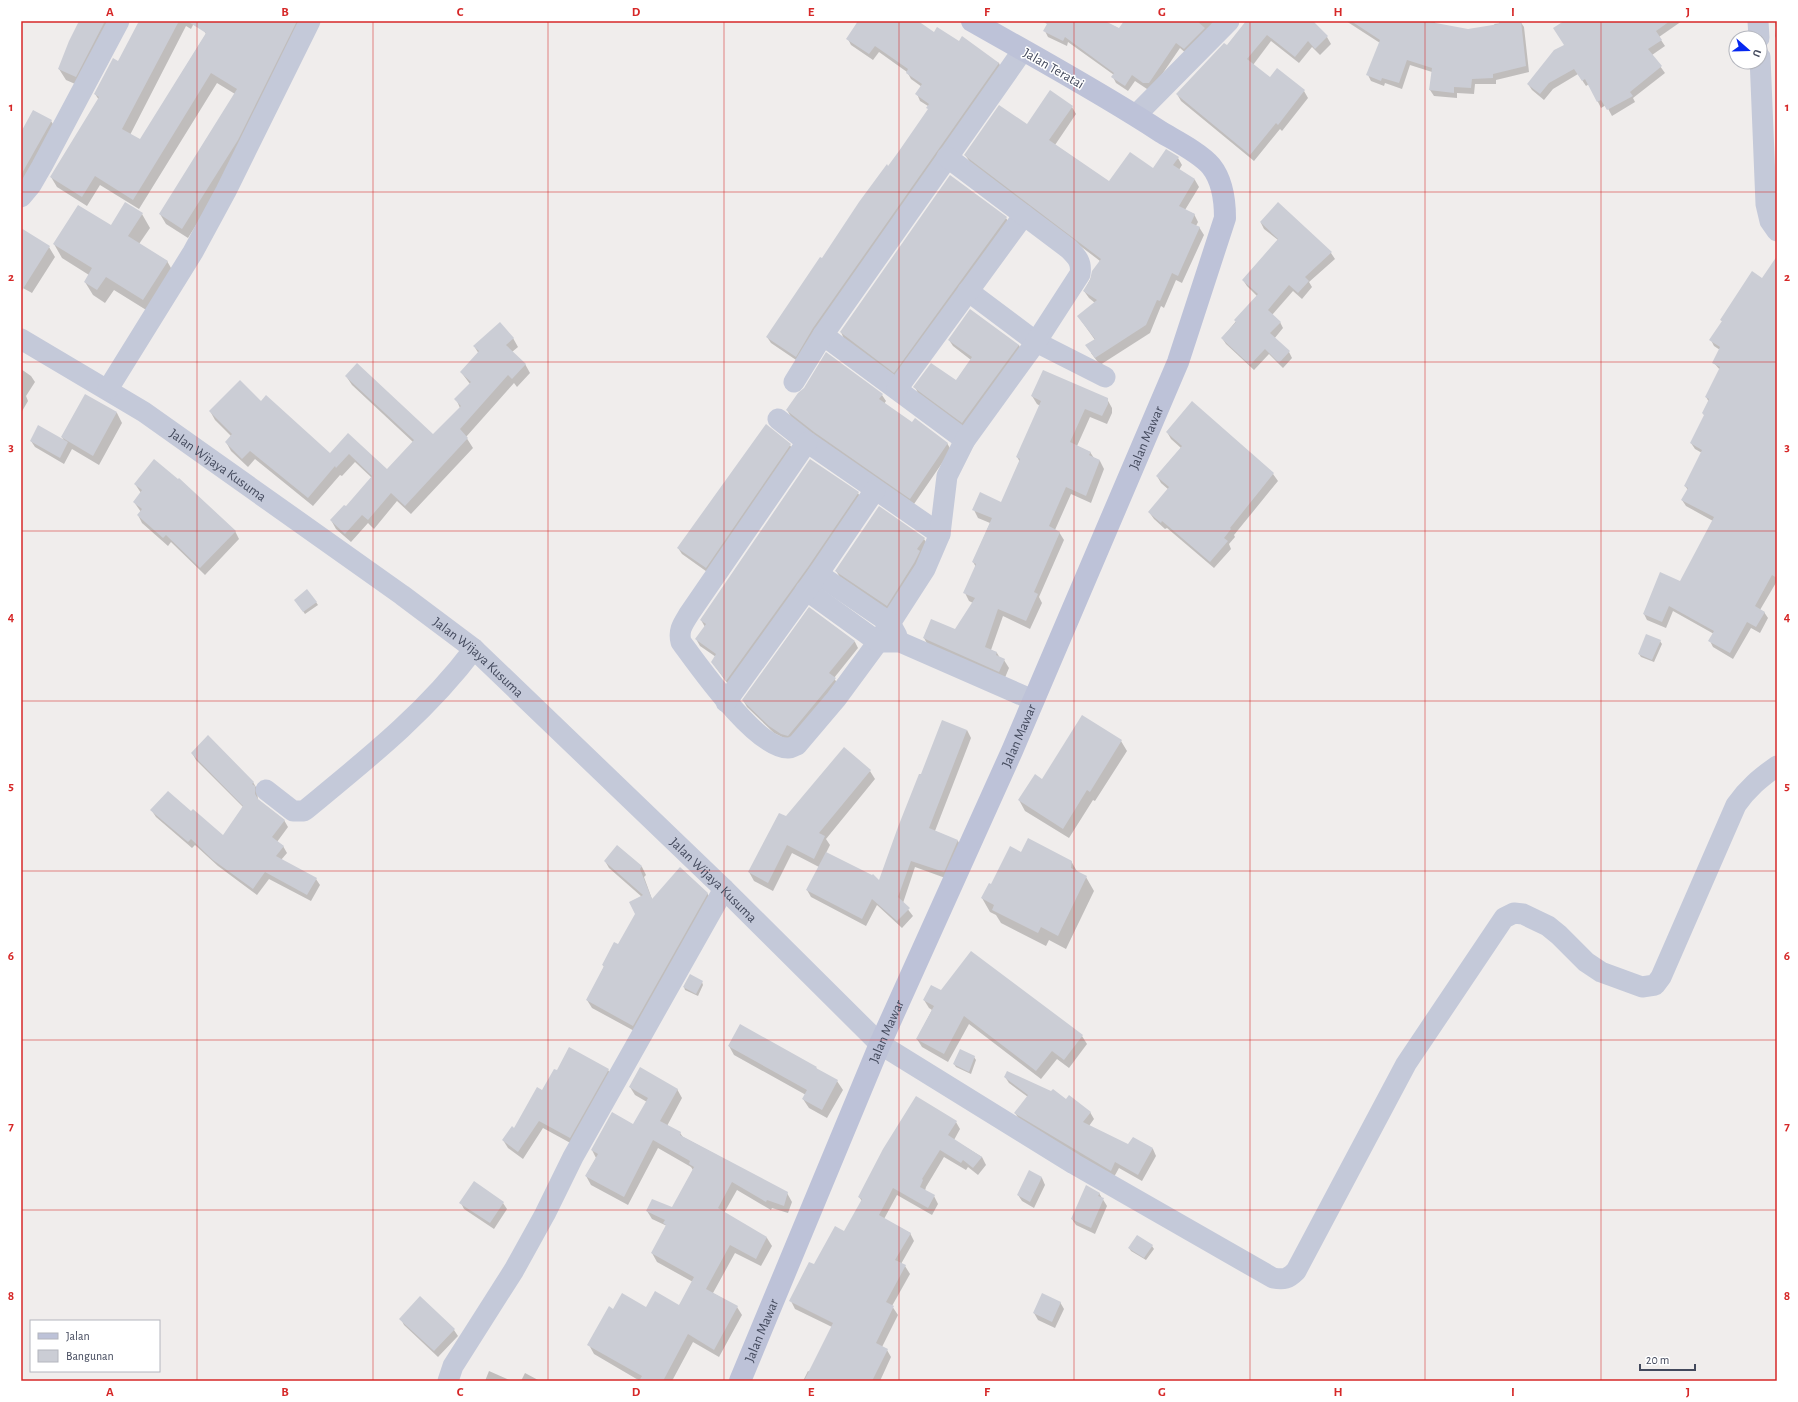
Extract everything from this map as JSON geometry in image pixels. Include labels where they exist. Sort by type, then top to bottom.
[{"type":"street","points":[[21,197],[31,185],[42,166],[119,21]]},
{"type":"street","points":[[108,389],[192,252],[226,190],[310,21]]},
{"type":"street","name":"Jalan Teratai","points":[[972,21],[1136,115]]},
{"type":"street","points":[[1136,115],[1229,21]]},
{"type":"street","points":[[794,382],[823,335],[1023,50]]},
{"type":"street","points":[[1761,70],[1766,204],[1770,221],[1777,231]]},
{"type":"street","name":"Jalan Mawar","points":[[740,1381],[880,1044],[1033,700],[1178,362],[1225,218],[1225,201],[1219,180],[1211,166],[1197,155],[1136,115]]},
{"type":"street","points":[[807,442],[681,626],[679,634],[680,642],[726,702],[766,739],[781,747],[790,748],[797,745],[836,699],[878,642],[925,569],[940,534],[947,476],[965,440],[1036,342],[1080,274],[1081,266],[1078,258],[1069,249],[947,157]]},
{"type":"street","points":[[897,390],[1024,215]]},
{"type":"street","points":[[968,291],[1036,342],[1105,377]]},
{"type":"street","points":[[823,335],[965,440]]},
{"type":"street","name":"Jalan Wijaya Kusuma","points":[[21,339],[108,389],[151,416],[402,595],[474,649],[724,889],[880,1044],[1074,1164],[1273,1278],[1282,1280],[1290,1277],[1296,1271],[1406,1064],[1504,918],[1514,913],[1523,914],[1544,924],[1559,935],[1586,962],[1601,972],[1642,987],[1655,985],[1661,977],[1736,805],[1746,791],[1756,781],[1777,766]]},
{"type":"street","points":[[778,419],[807,442],[940,534]]},
{"type":"street","points":[[726,702],[818,574],[875,490]]},
{"type":"street","points":[[818,574],[890,623],[900,642]]},
{"type":"street","points":[[806,590],[878,642],[900,642],[1033,700]]},
{"type":"street","points":[[266,790],[293,811],[304,811],[384,746],[420,712],[459,669],[474,649]]},
{"type":"street","points":[[448,1381],[453,1366],[518,1263],[545,1214],[572,1157],[724,889]]},
{"type":"building","points":[[79,21],[105,21],[76,77],[58,69]]},
{"type":"building","points":[[139,21],[179,21],[122,129],[140,139],[206,33],[187,21],[297,21],[238,140],[182,229],[159,214],[237,89],[211,73],[133,200],[95,176],[82,197],[50,177],[99,97],[94,94],[113,58],[118,61]]},
{"type":"building","points":[[858,21],[918,21],[934,32],[937,27],[959,41],[962,36],[999,63],[813,328],[796,357],[766,337],[820,257],[822,258],[859,202],[887,164],[888,166],[899,151],[928,109],[926,108],[929,104],[915,94],[922,84],[906,73],[908,69],[875,46],[869,54],[846,39]]},
{"type":"building","points":[[1042,21],[1105,21],[1119,28],[1124,21],[1197,21],[1205,28],[1184,49],[1176,43],[1149,83],[1143,83],[1132,75],[1125,86],[1111,77],[1114,73],[1065,37],[1063,41],[1043,31],[1047,24]]},
{"type":"building","points":[[1246,21],[1313,21],[1328,36],[1315,49],[1308,41],[1295,57],[1267,35],[1247,59],[1270,77],[1277,68],[1305,90],[1278,125],[1276,123],[1250,155],[1176,94],[1224,43],[1227,45]]},
{"type":"building","points":[[1351,21],[1425,21],[1468,29],[1499,24],[1499,22],[1521,21],[1526,66],[1493,74],[1493,78],[1472,79],[1471,88],[1454,87],[1454,93],[1429,90],[1432,68],[1407,60],[1399,83],[1382,78],[1381,81],[1366,75],[1380,40]]},
{"type":"building","points":[[1564,21],[1670,21],[1656,31],[1662,40],[1648,49],[1662,66],[1630,92],[1633,96],[1607,110],[1601,100],[1597,102],[1585,79],[1582,81],[1574,69],[1549,83],[1540,94],[1527,84],[1554,50],[1564,45],[1553,28]]},
{"type":"building","points":[[1050,90],[1073,106],[1049,140],[1109,181],[1130,152],[1153,168],[1166,149],[1179,157],[1173,165],[1195,179],[1179,206],[1195,214],[1191,223],[1200,227],[1178,276],[1172,273],[1160,301],[1157,300],[1146,325],[1095,358],[1085,345],[1095,339],[1077,316],[1097,300],[1083,291],[1090,280],[1092,271],[1101,259],[964,155],[999,105],[1027,124]]},
{"type":"building","points":[[33,110],[52,120],[21,175],[21,132]]},
{"type":"building","points":[[950,175],[1007,217],[894,373],[840,332]]},
{"type":"building","points":[[125,202],[143,213],[128,236],[168,261],[143,300],[106,277],[97,290],[84,282],[92,268],[53,244],[78,205],[111,225]]},
{"type":"building","points":[[1278,202],[1332,252],[1305,277],[1309,281],[1298,293],[1289,285],[1268,310],[1281,322],[1270,333],[1290,351],[1279,363],[1265,349],[1250,365],[1221,338],[1236,322],[1234,320],[1258,294],[1242,280],[1278,239],[1260,222]]},
{"type":"building","points":[[21,228],[50,246],[21,292]]},
{"type":"building","points":[[1777,256],[1777,578],[1772,575],[1755,606],[1765,612],[1756,627],[1747,622],[1730,653],[1708,641],[1714,631],[1669,606],[1662,622],[1643,614],[1660,572],[1680,581],[1714,517],[1681,500],[1688,488],[1684,486],[1702,450],[1690,443],[1704,415],[1702,413],[1709,399],[1705,397],[1720,367],[1712,363],[1720,347],[1709,340],[1722,321],[1720,320],[1752,271],[1762,278]]},
{"type":"building","points":[[970,309],[1019,345],[962,423],[913,387],[931,363],[956,380],[972,357],[948,340]]},
{"type":"building","points":[[500,322],[514,338],[506,345],[526,364],[512,379],[508,375],[460,429],[468,438],[405,506],[391,493],[368,520],[362,515],[345,534],[330,520],[344,505],[346,506],[372,476],[349,454],[336,468],[335,466],[308,498],[250,451],[242,459],[225,442],[232,434],[209,411],[240,380],[261,401],[266,395],[330,453],[348,433],[387,469],[414,440],[345,376],[357,363],[433,434],[461,406],[454,399],[471,382],[460,372],[479,351],[473,346]]},
{"type":"building","points":[[826,352],[883,394],[879,399],[912,422],[915,418],[948,443],[910,499],[814,432],[786,410],[798,393],[804,388]]},
{"type":"building","points":[[1043,370],[1108,398],[1108,404],[1102,416],[1085,409],[1070,442],[1091,452],[1089,455],[1100,460],[1086,496],[1066,487],[1049,526],[1060,532],[1034,592],[1038,594],[1026,621],[998,609],[985,647],[997,652],[996,655],[1005,659],[999,672],[923,638],[931,619],[955,629],[975,598],[963,593],[976,564],[972,562],[992,518],[972,510],[980,492],[1001,502],[1020,459],[1016,457],[1041,401],[1031,396]]},
{"type":"building","points":[[85,394],[117,412],[93,456],[61,437]]},
{"type":"building","points":[[1192,401],[1274,473],[1230,528],[1231,529],[1224,538],[1228,541],[1210,562],[1162,521],[1161,523],[1148,512],[1169,487],[1156,476],[1182,446],[1166,432]]},
{"type":"building","points":[[766,424],[791,444],[706,568],[677,548]]},
{"type":"building","points":[[38,425],[68,442],[60,458],[30,441]]},
{"type":"building","points":[[154,459],[178,479],[179,478],[236,531],[200,568],[166,535],[163,538],[137,515],[142,509],[133,502],[142,490],[134,484]]},
{"type":"building","points":[[810,459],[859,492],[808,567],[726,681],[711,662],[716,654],[695,639],[706,624],[700,620]]},
{"type":"building","points":[[879,506],[925,538],[917,549],[920,551],[914,563],[887,606],[835,571]]},
{"type":"building","points":[[307,589],[317,602],[303,612],[294,600]]},
{"type":"building","points":[[809,607],[855,641],[829,673],[836,678],[788,736],[781,734],[769,726],[742,700]]},
{"type":"building","points":[[1646,634],[1661,640],[1652,660],[1638,654]]},
{"type":"building","points":[[1082,715],[1122,740],[1090,792],[1087,790],[1063,829],[1018,800],[1035,774],[1042,779]]},
{"type":"building","points":[[942,720],[967,730],[929,828],[958,840],[944,872],[911,861],[898,897],[910,908],[897,921],[872,899],[862,919],[806,890],[826,852],[872,875],[873,874],[879,880],[898,827]]},
{"type":"building","points":[[208,735],[254,782],[252,784],[255,786],[255,794],[258,799],[285,820],[272,837],[284,846],[276,856],[317,878],[307,895],[265,872],[253,889],[213,860],[191,839],[188,842],[150,810],[168,791],[191,811],[193,809],[223,835],[243,806],[191,753]]},
{"type":"building","points":[[844,747],[871,770],[819,833],[825,836],[814,859],[787,845],[768,883],[748,872],[779,813],[786,816]]},
{"type":"building","points":[[1028,838],[1072,861],[1071,868],[1087,876],[1058,936],[1041,927],[1038,933],[992,910],[994,905],[981,898],[989,883],[991,884],[1010,846],[1021,852]]},
{"type":"building","points":[[617,845],[642,866],[640,869],[652,899],[680,867],[708,893],[633,1026],[586,1000],[604,966],[602,965],[614,942],[618,944],[635,914],[629,902],[643,895],[604,861]]},
{"type":"building","points":[[971,951],[1083,1035],[1064,1060],[1052,1051],[1036,1071],[964,1016],[944,1054],[916,1039],[934,1006],[923,1000],[931,985],[941,990]]},
{"type":"building","points":[[690,974],[703,981],[696,994],[683,987]]},
{"type":"building","points":[[740,1024],[838,1080],[822,1110],[802,1099],[807,1090],[728,1046]]},
{"type":"building","points":[[569,1047],[609,1069],[570,1138],[539,1121],[518,1152],[502,1140],[512,1126],[514,1128],[537,1087],[542,1090],[554,1069],[557,1070]]},
{"type":"building","points":[[960,1049],[975,1056],[969,1072],[953,1064]]},
{"type":"building","points":[[640,1067],[678,1089],[660,1121],[681,1132],[680,1135],[788,1192],[784,1206],[767,1200],[766,1202],[732,1182],[718,1208],[767,1237],[756,1259],[730,1245],[706,1289],[738,1306],[714,1350],[688,1334],[663,1381],[639,1381],[642,1376],[587,1345],[609,1306],[613,1309],[622,1293],[646,1307],[655,1291],[679,1305],[694,1277],[651,1253],[666,1225],[663,1223],[665,1220],[646,1211],[652,1199],[672,1207],[694,1167],[689,1164],[690,1161],[653,1140],[624,1197],[585,1176],[598,1154],[591,1150],[612,1112],[633,1124],[648,1098],[629,1087]]},
{"type":"building","points":[[1007,1071],[1051,1091],[1053,1089],[1066,1099],[1069,1095],[1091,1112],[1083,1122],[1128,1144],[1133,1137],[1153,1148],[1138,1175],[1115,1162],[1111,1171],[1014,1113],[1028,1095],[1004,1077]]},
{"type":"building","points":[[916,1096],[957,1121],[948,1135],[982,1157],[973,1168],[963,1160],[961,1163],[940,1150],[922,1179],[923,1180],[920,1187],[935,1195],[928,1208],[893,1188],[879,1215],[911,1233],[895,1260],[906,1265],[886,1302],[894,1306],[876,1343],[888,1349],[872,1381],[804,1381],[833,1323],[789,1301],[809,1262],[814,1264],[835,1226],[844,1231],[862,1199],[858,1197],[883,1149]]},
{"type":"building","points":[[1029,1170],[1042,1177],[1030,1202],[1017,1195]]},
{"type":"building","points":[[474,1181],[504,1202],[490,1223],[459,1203]]},
{"type":"building","points":[[1086,1185],[1100,1193],[1098,1196],[1104,1198],[1091,1228],[1071,1219]]},
{"type":"building","points":[[1137,1235],[1153,1245],[1144,1258],[1128,1248]]},
{"type":"building","points":[[1042,1293],[1061,1302],[1052,1322],[1033,1313]]},
{"type":"building","points":[[420,1296],[455,1329],[434,1351],[399,1319]]}]
